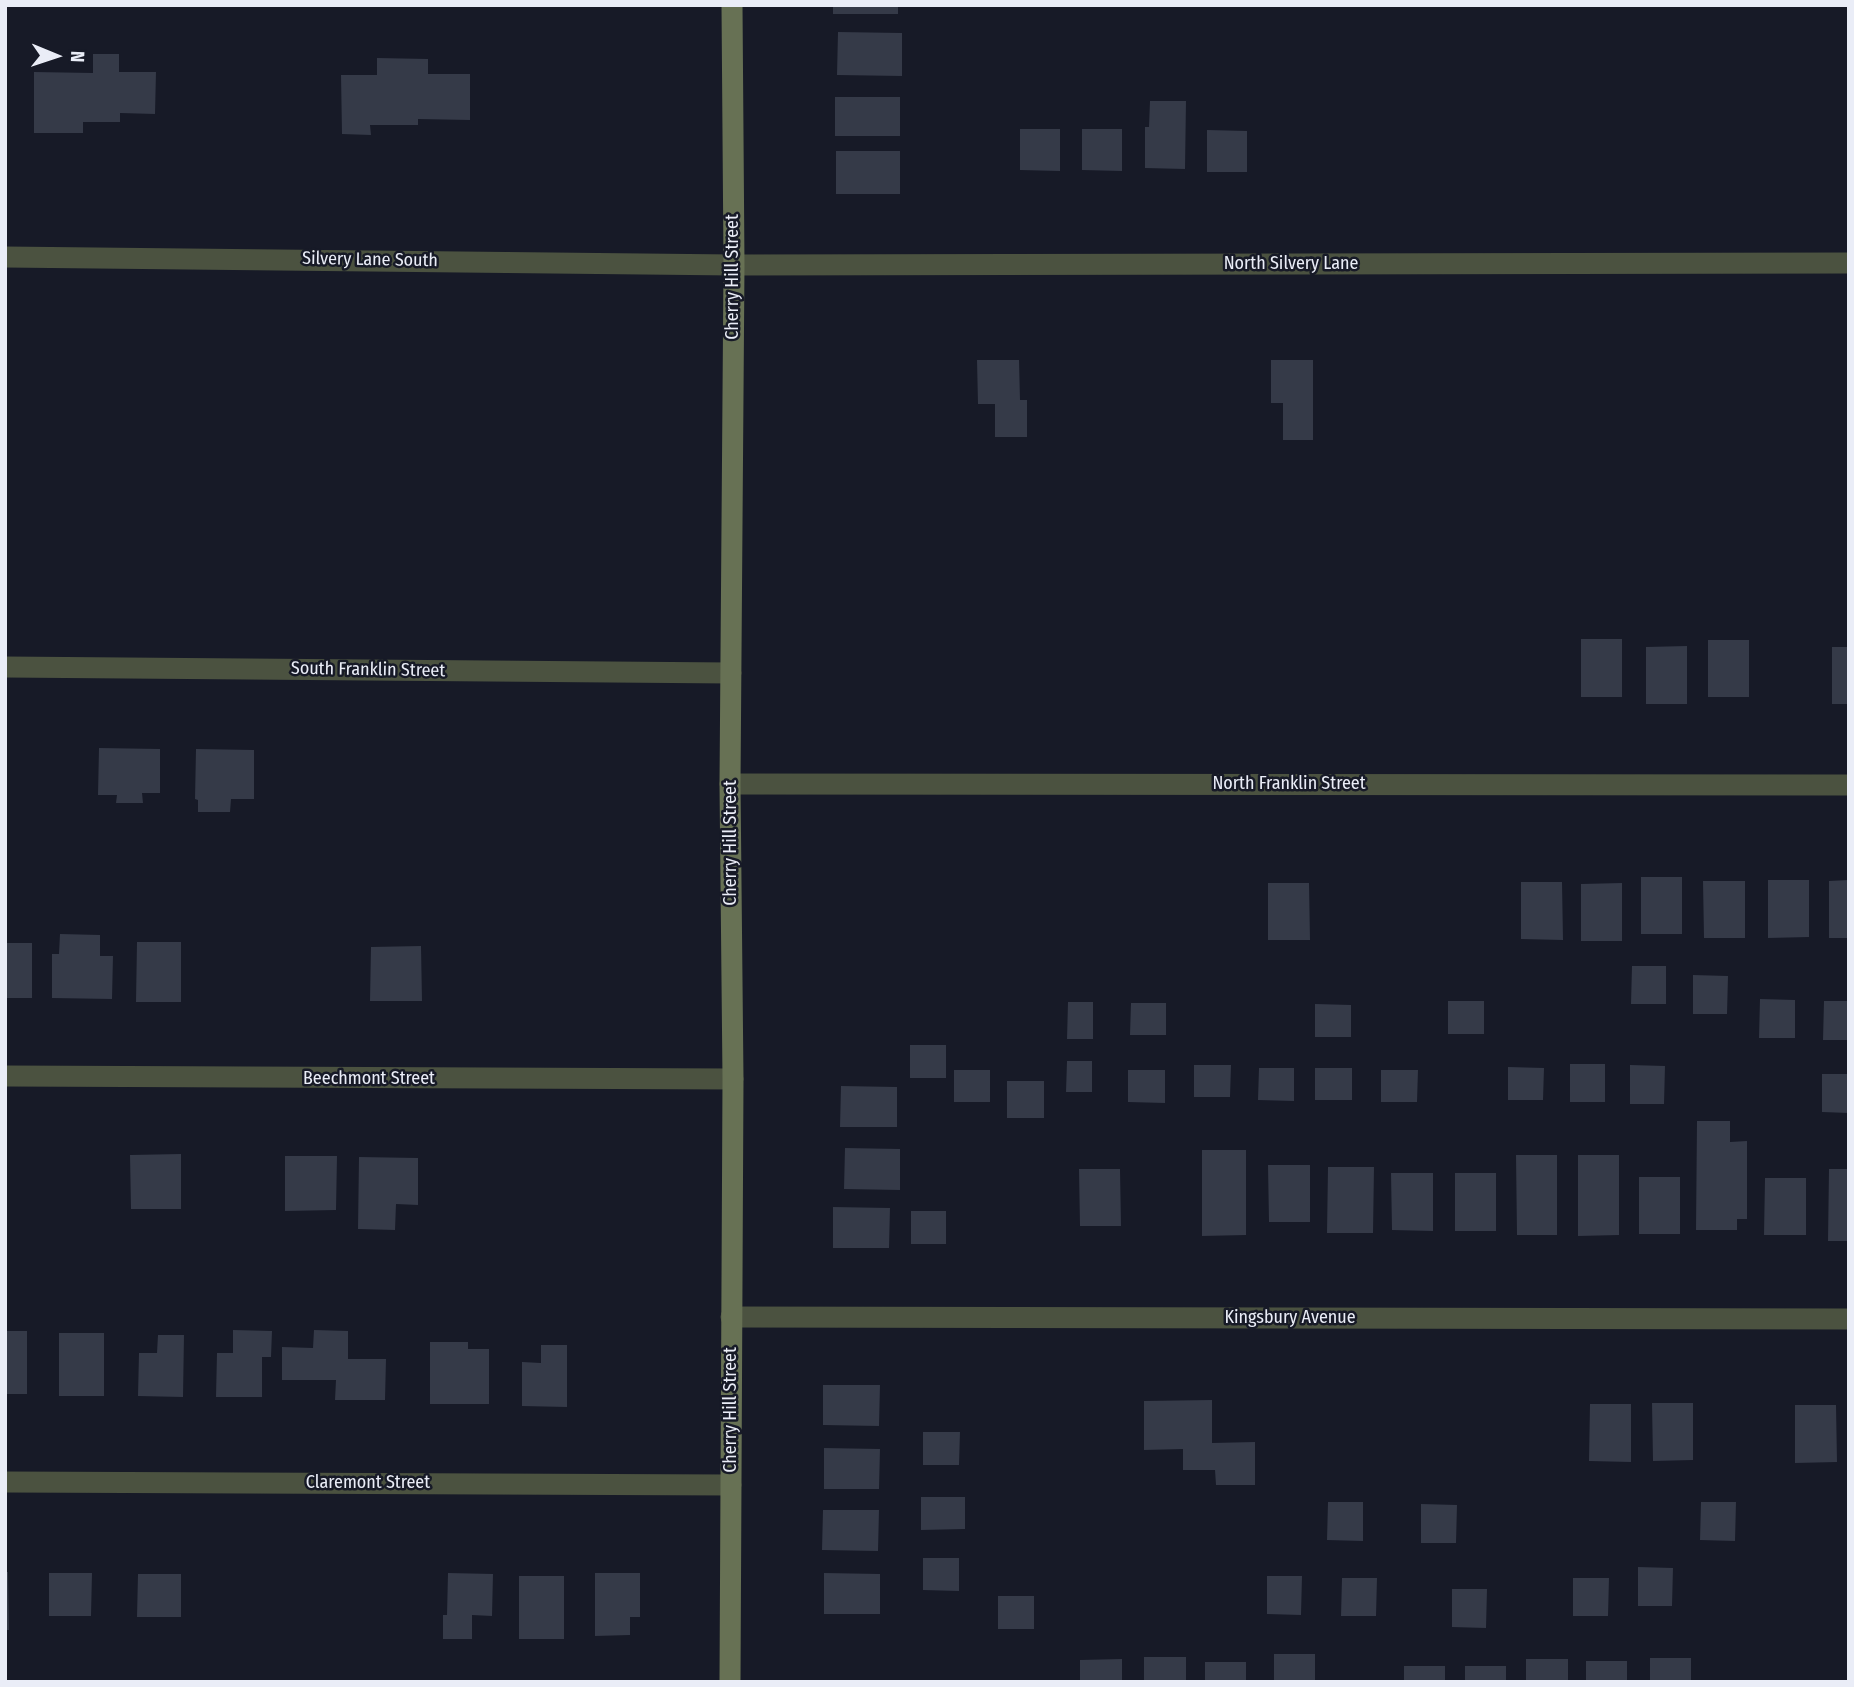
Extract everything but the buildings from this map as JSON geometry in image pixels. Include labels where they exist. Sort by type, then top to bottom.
[{"type":"main road","name":"Cherry Hill Street","points":[[730,1682],[733,1079],[730,784],[734,265],[732,5]]},
{"type":"street","name":"Silvery Lane South","points":[[5,257],[734,265]]},
{"type":"street","name":"North Silvery Lane","points":[[734,265],[1849,263]]},
{"type":"street","name":"South Franklin Street","points":[[5,667],[731,673]]},
{"type":"street","name":"North Franklin Street","points":[[730,784],[1849,785]]},
{"type":"street","name":"Beechmont Street","points":[[5,1076],[733,1079]]},
{"type":"street","name":"Kingsbury Avenue","points":[[731,1317],[1849,1319]]},
{"type":"street","name":"Claremont Street","points":[[5,1482],[731,1485]]}]
